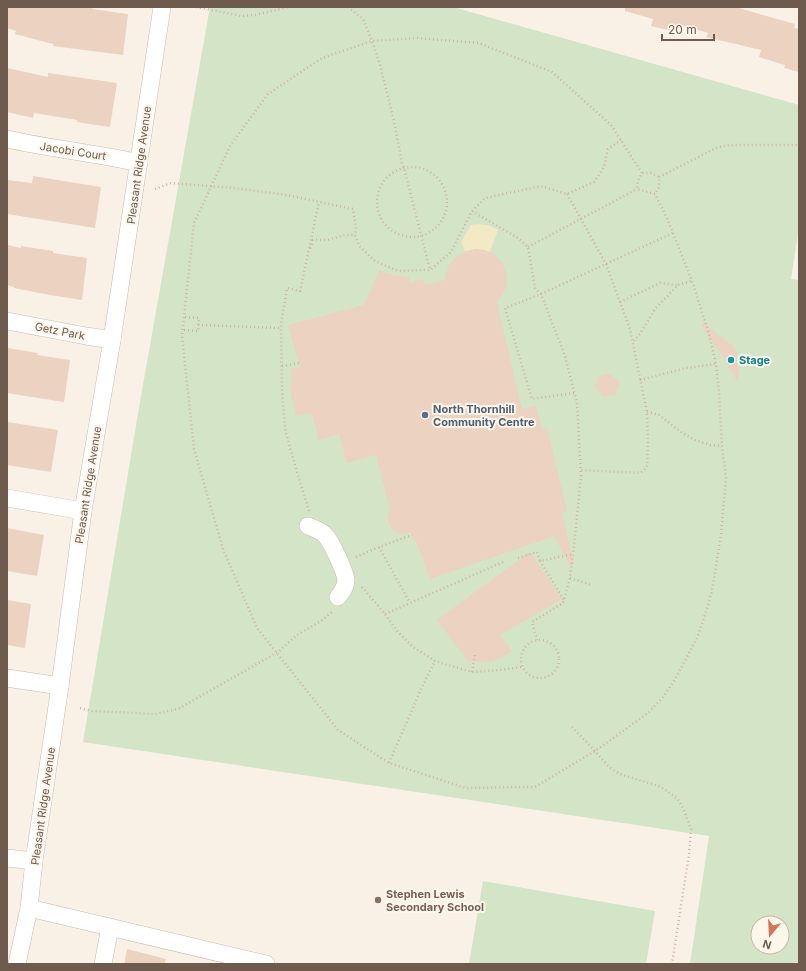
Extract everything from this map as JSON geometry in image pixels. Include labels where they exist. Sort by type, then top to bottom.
[{"type":"street","name":"Pleasant Ridge Avenue","points":[[18,964],[29,908],[34,861],[60,686],[83,511],[112,340],[162,7]]},
{"type":"street","name":"Jacobi Court","points":[[7,139],[38,146],[116,157],[139,163]]},
{"type":"street","name":"Getz Park","points":[[7,321],[112,340]]},
{"type":"street","points":[[7,498],[83,511]]},
{"type":"street","points":[[310,522],[330,541],[344,574],[346,582],[338,602]]},
{"type":"street","points":[[7,678],[60,686]]},
{"type":"street","points":[[7,858],[34,861]]},
{"type":"street","points":[[29,908],[266,964]]},
{"type":"street","points":[[103,964],[110,927]]},
{"type":"path","points":[[196,7],[242,16],[255,15],[289,7]]},
{"type":"path","points":[[348,7],[363,18],[380,65],[394,121],[402,163],[430,270]]},
{"type":"path","points":[[642,173],[611,125],[552,72],[480,43],[417,38],[372,41],[322,58],[268,94],[230,146],[194,223],[184,317],[184,330],[182,336],[194,450],[223,549],[257,628],[263,637],[278,652],[338,730],[389,763],[466,788],[535,787],[595,751],[649,712],[663,697],[674,681],[697,638],[712,591],[721,535],[726,478],[722,446],[719,392],[716,364],[709,334],[692,281],[655,194]]},
{"type":"path","points":[[155,188],[171,183],[234,188],[287,195],[353,209],[356,227],[355,235],[360,246],[375,261],[398,270],[430,270],[451,252],[472,211],[485,198],[541,186],[567,194],[594,182],[604,167],[608,149],[621,140]]},
{"type":"path","points":[[642,173],[659,177],[718,147],[730,145],[799,145]]},
{"type":"path","points":[[417,167],[429,171],[439,179],[446,193],[446,212],[442,220],[433,230],[421,235],[408,236],[396,232],[386,224],[378,208],[378,195],[383,183],[392,173],[404,168],[417,167]]},
{"type":"path","points":[[637,189],[638,181],[642,173]]},
{"type":"path","points":[[655,194],[660,187],[659,177]]},
{"type":"path","points":[[528,248],[637,189],[655,194]]},
{"type":"path","points":[[567,194],[606,264],[620,302],[634,342],[647,412],[647,467],[640,473],[580,470]]},
{"type":"path","points":[[310,522],[285,429],[282,390],[281,328],[287,288],[300,291],[310,248],[318,202]]},
{"type":"path","points":[[472,211],[518,238],[528,248],[535,288],[541,294],[565,356],[577,403],[581,476],[570,578],[563,603],[532,622],[537,640]]},
{"type":"path","points":[[574,393],[532,400],[505,308],[541,294],[673,234]]},
{"type":"path","points":[[310,248],[313,240],[327,240],[345,235],[355,235]]},
{"type":"path","points":[[620,302],[660,283],[678,285],[692,281]]},
{"type":"path","points":[[634,342],[655,308],[678,285]]},
{"type":"path","points":[[184,317],[199,318],[198,332],[184,330]]},
{"type":"path","points":[[198,325],[281,328]]},
{"type":"path","points":[[282,366],[299,363]]},
{"type":"path","points":[[640,380],[686,368],[716,364]]},
{"type":"path","points":[[647,412],[659,415],[681,432],[695,440],[722,446]]},
{"type":"path","points":[[364,553],[412,535]]},
{"type":"path","points":[[379,547],[410,603]]},
{"type":"path","points":[[518,558],[538,552],[540,561],[564,600]]},
{"type":"path","points":[[540,561],[573,554]]},
{"type":"path","points":[[385,614],[503,562]]},
{"type":"path","points":[[570,578],[592,585]]},
{"type":"path","points":[[361,586],[385,614],[397,631],[413,647],[435,661],[472,672],[500,670],[522,666]]},
{"type":"path","points":[[80,708],[154,714],[178,709],[278,652],[297,635],[321,621],[338,602]]},
{"type":"path","points":[[537,640],[547,641],[556,648],[559,658],[557,668],[549,675],[539,678],[529,675],[522,666],[520,658],[523,649],[529,643],[537,640]]},
{"type":"path","points":[[472,672],[475,654]]},
{"type":"path","points":[[389,763],[435,661]]},
{"type":"path","points":[[572,727],[610,767],[620,774],[661,787],[671,793],[683,808],[691,829],[689,854],[672,964]]},
{"type":"green space","points":[[210,7],[453,7],[799,105],[799,227],[791,279],[799,280],[799,964],[690,964],[709,836],[83,742],[141,396]]},
{"type":"green space","points":[[483,881],[655,911],[646,964],[469,964]]},
{"type":"sand","points":[[471,225],[488,225],[498,230],[490,252],[476,249],[465,251],[461,242]]},
{"type":"building","points":[[7,7],[93,7],[92,9],[128,14],[123,55],[53,46],[53,44],[15,34],[16,31],[7,28]]},
{"type":"building","points":[[625,7],[735,7],[795,24],[794,28],[799,29],[799,72],[784,68],[785,65],[759,57],[761,50],[706,37],[708,33],[678,24],[676,32],[651,26],[653,19],[625,11]]},
{"type":"building","points":[[7,68],[48,77],[48,73],[117,83],[110,127],[34,113],[33,118],[7,112]]},
{"type":"building","points":[[33,176],[101,187],[95,228],[7,214],[7,180],[32,183]]},
{"type":"building","points":[[7,245],[53,251],[53,253],[87,258],[82,300],[14,288],[7,285]]},
{"type":"building","name":"North Thornhill Community Centre","points":[[476,249],[485,250],[494,254],[501,261],[505,269],[507,279],[506,288],[497,303],[522,409],[536,406],[542,429],[547,428],[567,511],[562,513],[574,564],[570,566],[554,536],[430,579],[416,540],[413,540],[411,533],[401,534],[395,532],[388,523],[390,510],[376,455],[347,463],[339,434],[319,440],[312,413],[296,416],[291,393],[291,369],[300,367],[288,325],[364,305],[379,270],[393,275],[409,277],[410,283],[423,279],[425,285],[445,280],[448,267],[456,257],[464,252]]},
{"type":"building","name":"Stage","points":[[703,323],[733,346],[737,352],[739,384],[720,352],[701,325]]},
{"type":"building","points":[[7,348],[38,353],[37,355],[70,360],[64,402],[7,393]]},
{"type":"building","points":[[609,373],[620,383],[615,395],[603,397],[595,387],[598,377]]},
{"type":"building","points":[[7,422],[58,430],[51,472],[7,465]]},
{"type":"building","points":[[7,528],[44,535],[37,576],[7,571]]},
{"type":"building","points":[[530,552],[562,599],[500,635],[512,651],[506,655],[487,662],[473,662],[467,660],[437,620]]},
{"type":"building","points":[[7,600],[31,604],[25,648],[7,645]]},
{"type":"building","points":[[127,949],[166,959],[165,964],[124,964]]},
{"type":"place","name":"Stage","points":[[731,360]]},
{"type":"place","name":"North Thornhill Community Centre","points":[[425,415]]},
{"type":"place","name":"Stephen Lewis Secondary School","points":[[378,900]]}]
